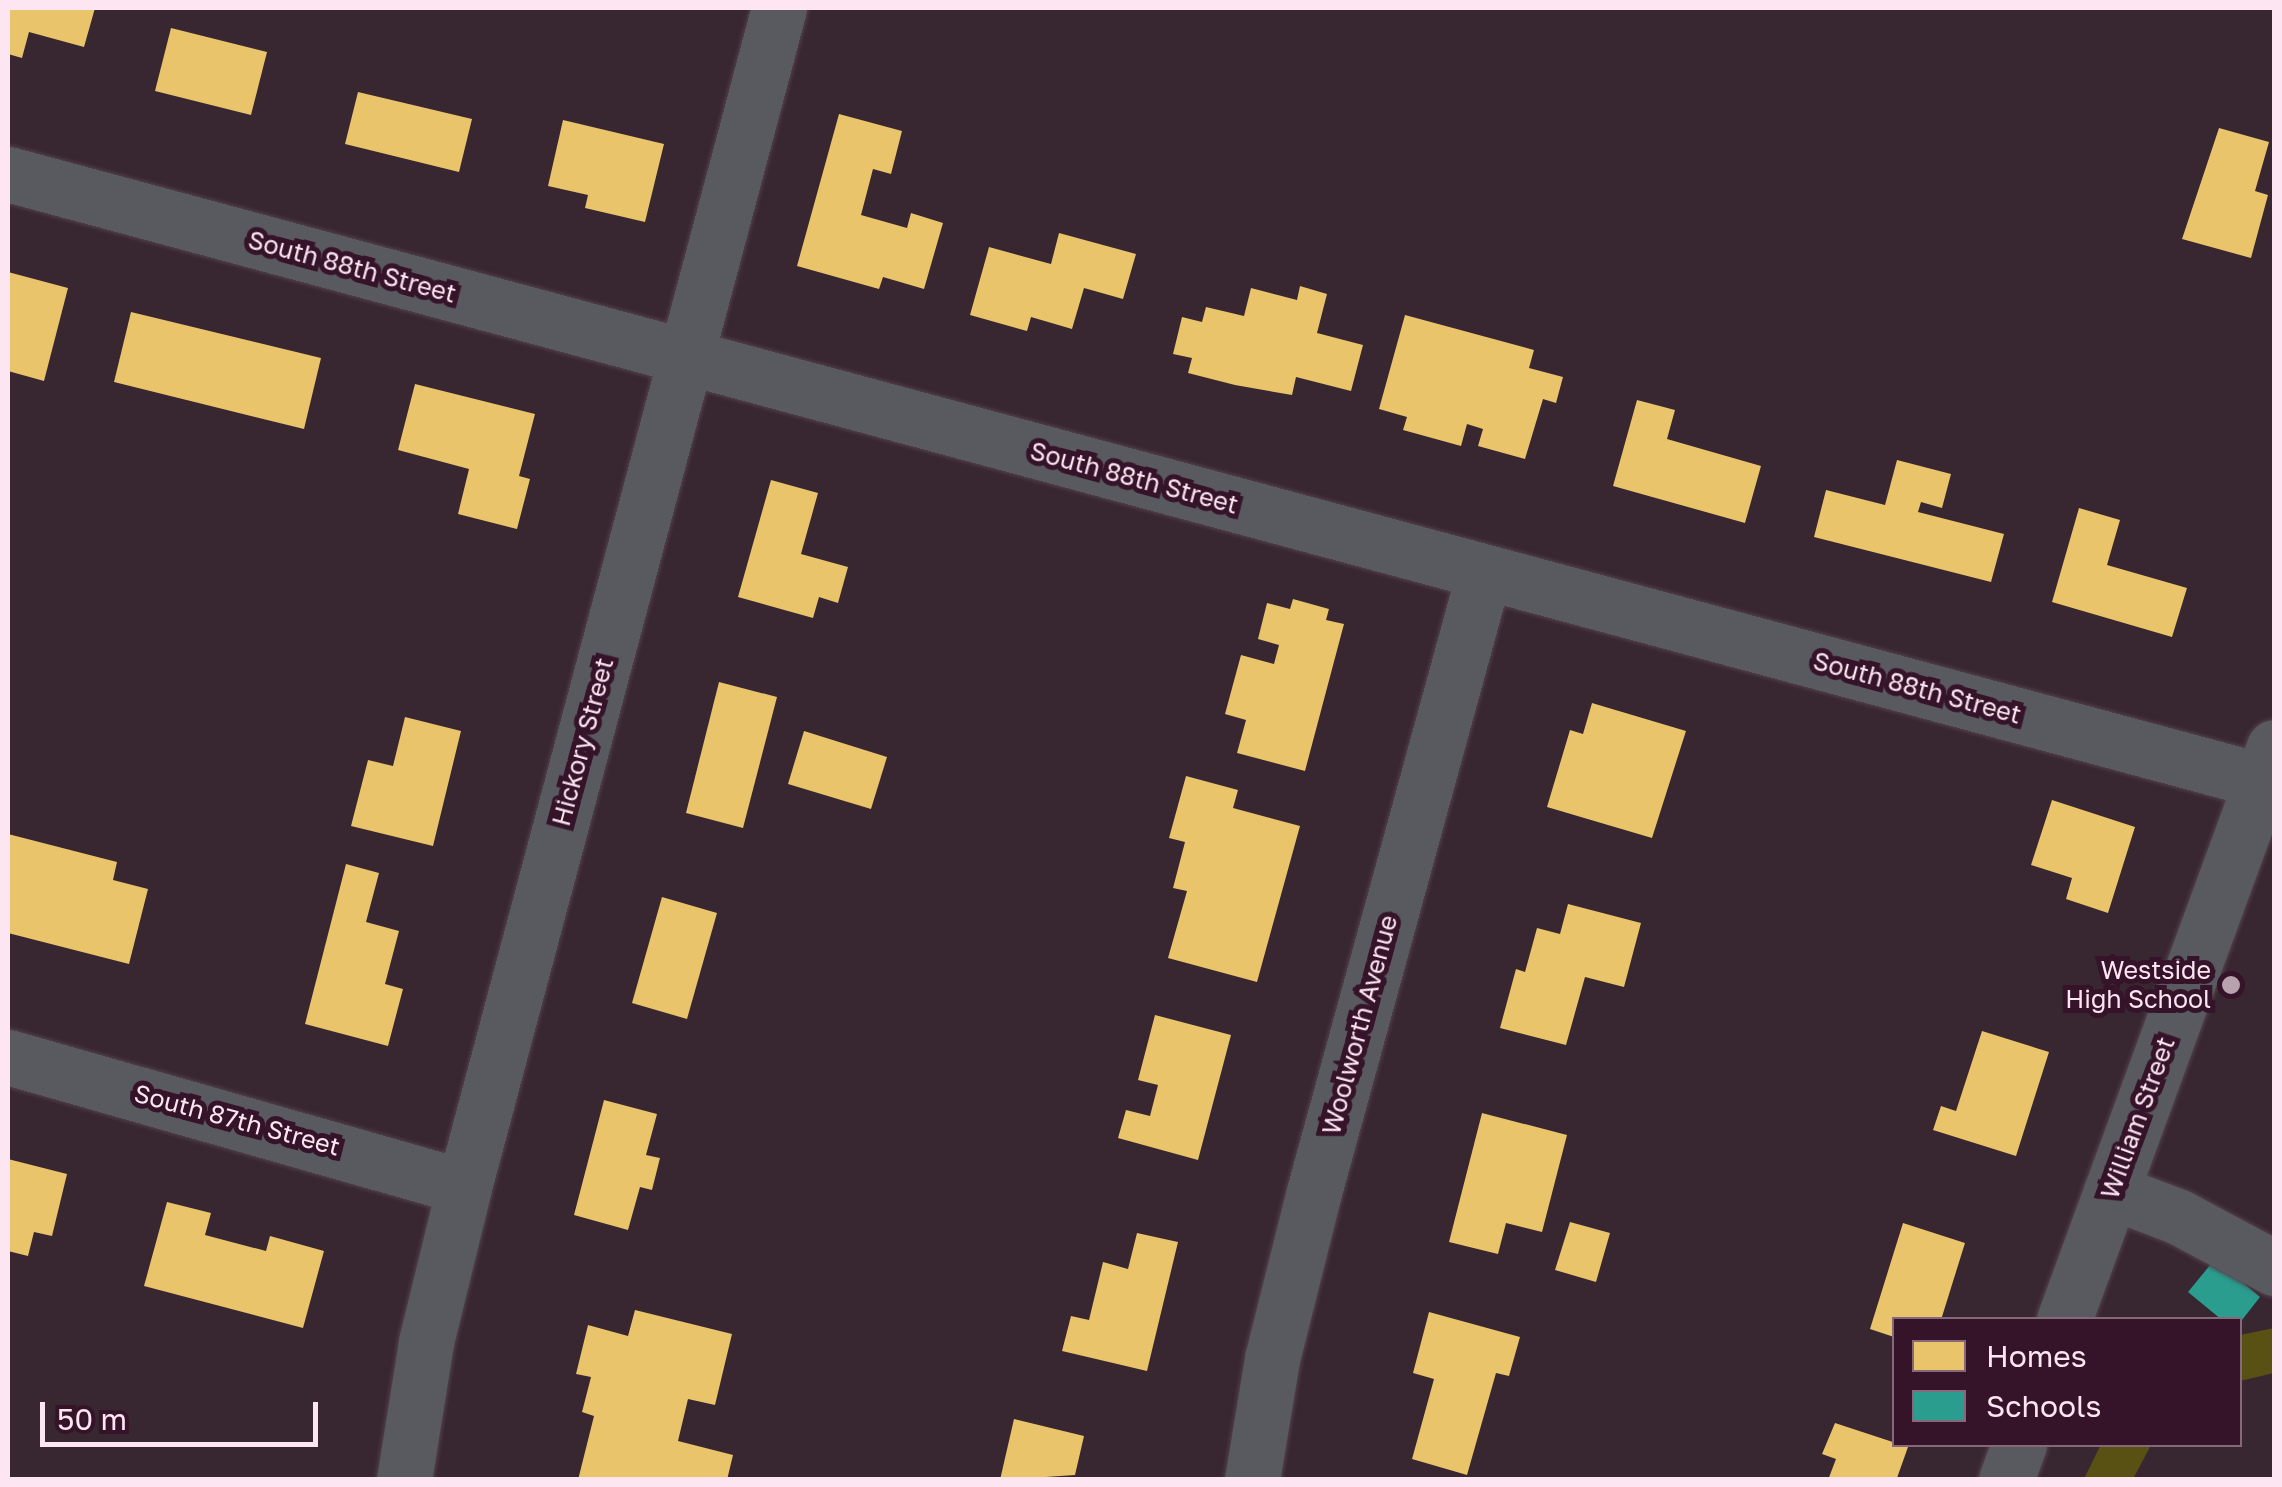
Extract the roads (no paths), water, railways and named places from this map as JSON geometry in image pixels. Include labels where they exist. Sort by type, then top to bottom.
[{"type":"street","name":"Hickory Street","points":[[404,1480],[426,1342],[464,1187],[779,8]]},
{"type":"street","name":"South 88th Street","points":[[8,174],[1484,573],[2270,770]]},
{"type":"street","name":"Woolworth Avenue","points":[[1252,1480],[1272,1359],[1309,1211],[1484,573]]},
{"type":"street","name":"William Street","points":[[2065,1317],[2270,770]]},
{"type":"street","name":"South 87th Street","points":[[8,1057],[464,1187]]},
{"type":"street","points":[[2111,1191],[2179,1217],[2274,1268]]},
{"type":"street","points":[[2006,1480],[2017,1447]]},
{"type":"place","name":"Westside High School","points":[[2231,985]]}]
